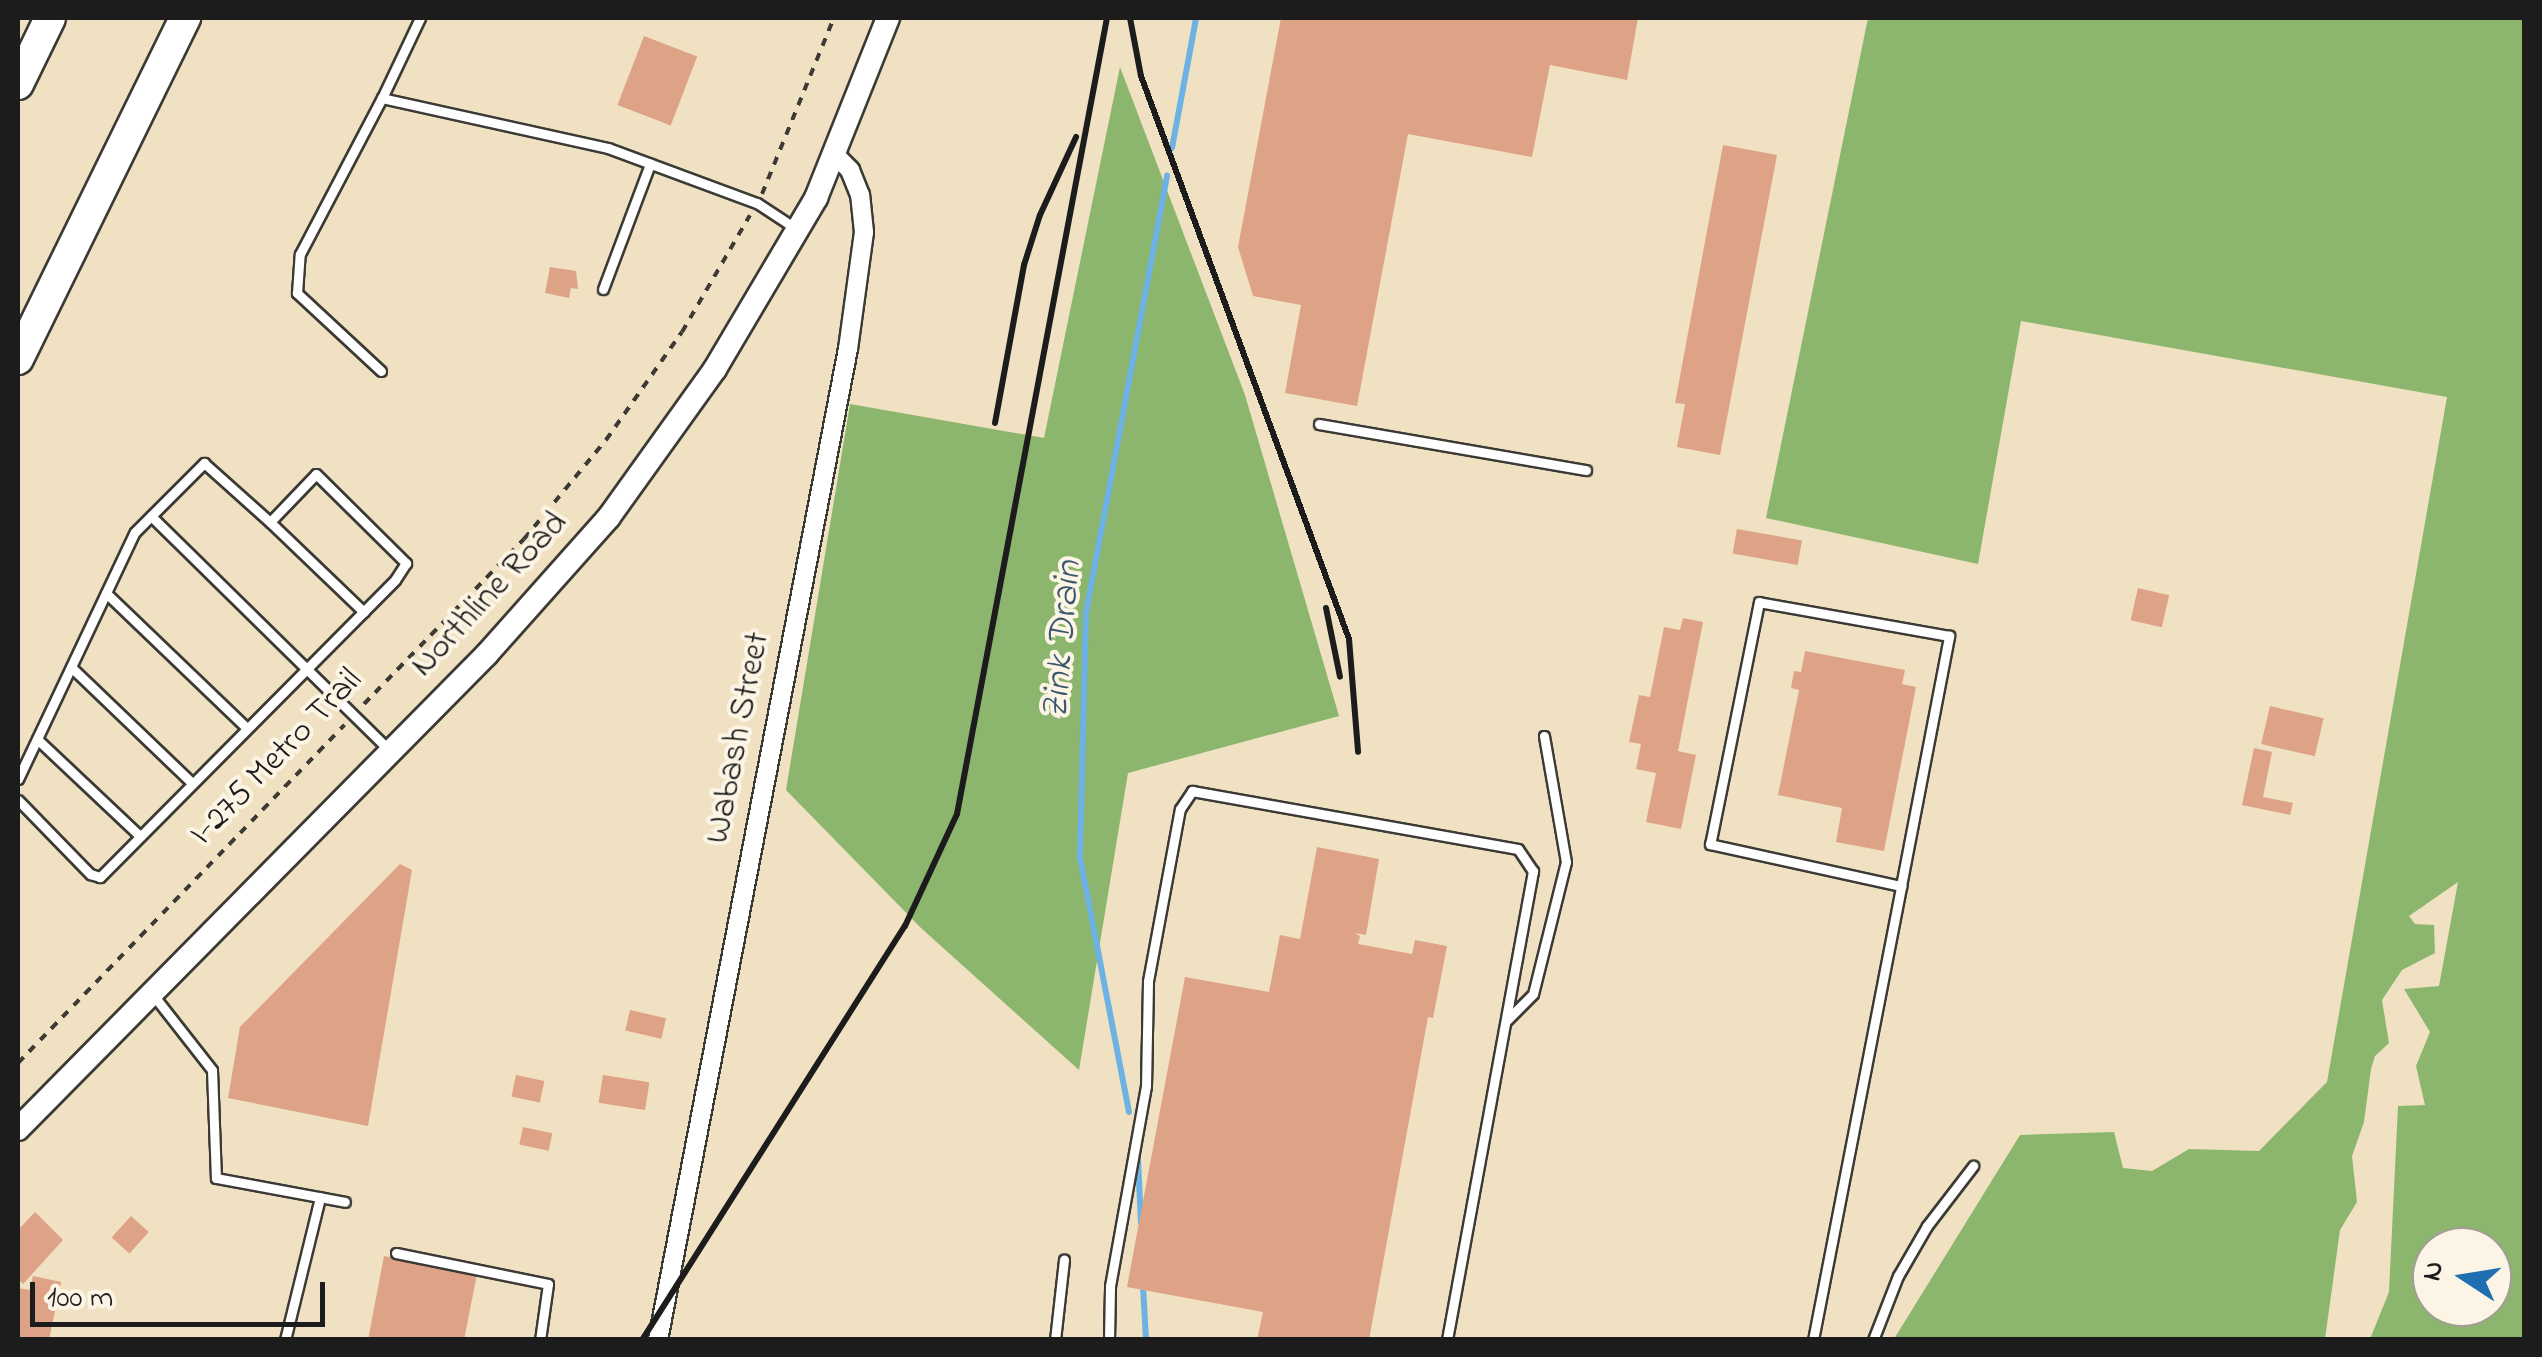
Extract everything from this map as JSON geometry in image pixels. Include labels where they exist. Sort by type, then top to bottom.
[{"type":"highway","points":[[18,84],[50,18]]},
{"type":"highway","points":[[18,359],[186,18]]},
{"type":"street","name":"Northline Road","points":[[20,1122],[152,994],[530,610],[608,518],[715,368],[798,229],[835,155],[888,18]]},
{"type":"street","name":"Wabash Street","points":[[658,1340],[848,349],[864,232],[860,195],[850,170],[835,155]]},
{"type":"lane","points":[[381,370],[297,292],[300,254],[420,18]]},
{"type":"lane","points":[[382,98],[608,148],[757,204],[798,229]]},
{"type":"lane","points":[[604,289],[650,164]]},
{"type":"lane","points":[[1319,424],[1586,470]]},
{"type":"lane","points":[[18,779],[135,532],[204,462],[364,612]]},
{"type":"lane","points":[[18,800],[90,874],[100,877],[364,612],[406,563],[316,474],[270,522]]},
{"type":"lane","points":[[151,516],[391,752]]},
{"type":"lane","points":[[106,593],[246,728]]},
{"type":"lane","points":[[1813,1340],[1901,886],[1949,636],[1759,602],[1710,844],[1901,886]]},
{"type":"lane","points":[[70,667],[192,783]]},
{"type":"lane","points":[[1506,1021],[1533,994],[1566,862],[1544,736]]},
{"type":"lane","points":[[37,738],[140,836]]},
{"type":"lane","points":[[1110,1340],[1110,1286],[1146,1086],[1148,981],[1180,810],[1192,791],[1518,849],[1533,871],[1447,1340]]},
{"type":"lane","points":[[152,994],[212,1070],[216,1178],[344,1202]]},
{"type":"lane","points":[[1873,1340],[1898,1276],[1928,1226],[1973,1166]]},
{"type":"lane","points":[[285,1340],[320,1197]]},
{"type":"lane","points":[[396,1253],[548,1284],[540,1340]]},
{"type":"lane","points":[[1056,1340],[1064,1260]]},
{"type":"path","name":"I-275 Metro Trail","points":[[18,1063],[524,539],[606,440],[682,332],[757,204],[834,18]]},
{"type":"green space","points":[[1868,18],[2524,18],[2524,1339],[2370,1339],[2389,1292],[2398,1106],[2425,1105],[2416,1066],[2430,1032],[2404,989],[2439,986],[2458,882],[2409,916],[2415,924],[2434,925],[2435,953],[2402,970],[2382,1000],[2389,1043],[2375,1056],[2364,1122],[2352,1156],[2357,1202],[2340,1230],[2325,1339],[1894,1339],[2020,1135],[2114,1132],[2123,1168],[2152,1171],[2189,1149],[2259,1151],[2327,1082],[2447,397],[2021,321],[1978,564],[1766,518]]},
{"type":"green space","points":[[1120,67],[1245,395],[1339,716],[1128,773],[1079,1070],[921,928],[786,790],[850,404],[1044,438]]},
{"type":"building","points":[[1281,18],[1638,18],[1627,80],[1550,65],[1532,157],[1408,134],[1357,406],[1285,393],[1301,305],[1253,296],[1238,247]]},
{"type":"building","points":[[644,36],[697,56],[671,126],[617,105]]},
{"type":"building","points":[[1723,145],[1777,155],[1720,455],[1677,447],[1685,404],[1675,403]]},
{"type":"building","points":[[550,267],[576,271],[578,289],[571,288],[569,298],[545,293]]},
{"type":"building","points":[[1737,529],[1802,540],[1798,565],[1733,554]]},
{"type":"building","points":[[2138,588],[2169,595],[2162,627],[2131,620]]},
{"type":"building","points":[[1683,618],[1703,622],[1678,751],[1696,755],[1681,829],[1646,822],[1656,773],[1636,769],[1641,744],[1629,742],[1639,695],[1650,697],[1664,627],[1680,630]]},
{"type":"building","points":[[1805,651],[1905,670],[1902,684],[1916,687],[1884,851],[1836,842],[1842,808],[1778,795],[1799,690],[1791,688],[1794,671],[1801,672]]},
{"type":"building","points":[[2270,706],[2324,718],[2315,756],[2261,744]]},
{"type":"building","points":[[2254,748],[2272,752],[2263,797],[2293,803],[2290,815],[2242,805]]},
{"type":"building","points":[[1317,847],[1379,859],[1366,935],[1355,933],[1360,936],[1358,944],[1412,954],[1415,940],[1447,946],[1433,1018],[1428,1017],[1369,1340],[1257,1340],[1263,1312],[1127,1287],[1185,977],[1269,992],[1280,935],[1300,939]]},
{"type":"building","points":[[400,864],[412,870],[368,1126],[228,1098],[240,1027]]},
{"type":"building","points":[[630,1010],[666,1018],[661,1039],[625,1030]]},
{"type":"building","points":[[516,1075],[544,1081],[540,1103],[511,1097]]},
{"type":"building","points":[[603,1075],[649,1082],[645,1110],[599,1103]]},
{"type":"building","points":[[523,1127],[552,1133],[549,1151],[519,1145]]},
{"type":"building","points":[[35,1212],[63,1240],[23,1284],[18,1279],[18,1230]]},
{"type":"building","points":[[131,1216],[149,1232],[129,1254],[112,1238]]},
{"type":"building","points":[[384,1256],[477,1274],[464,1340],[368,1340]]},
{"type":"building","points":[[33,1276],[61,1282],[49,1340],[18,1340],[18,1288],[30,1290]]},
{"type":"waterway","name":"Zink Drain","points":[[1172,148],[1196,18]]},
{"type":"waterway","name":"Zink Drain","points":[[1129,1112],[1080,857],[1086,613],[1167,175]]},
{"type":"waterway","name":"Zink Drain","points":[[1138,1160],[1141,1223]]},
{"type":"waterway","name":"Zink Drain","points":[[1143,1286],[1146,1340]]},
{"type":"railway","points":[[642,1340],[905,926],[957,814],[1107,18]]},
{"type":"railway","points":[[1130,18],[1141,76],[1349,639],[1358,752]]},
{"type":"railway","points":[[995,423],[1024,265],[1040,215],[1076,137]]},
{"type":"railway","points":[[1326,608],[1340,677]]}]
